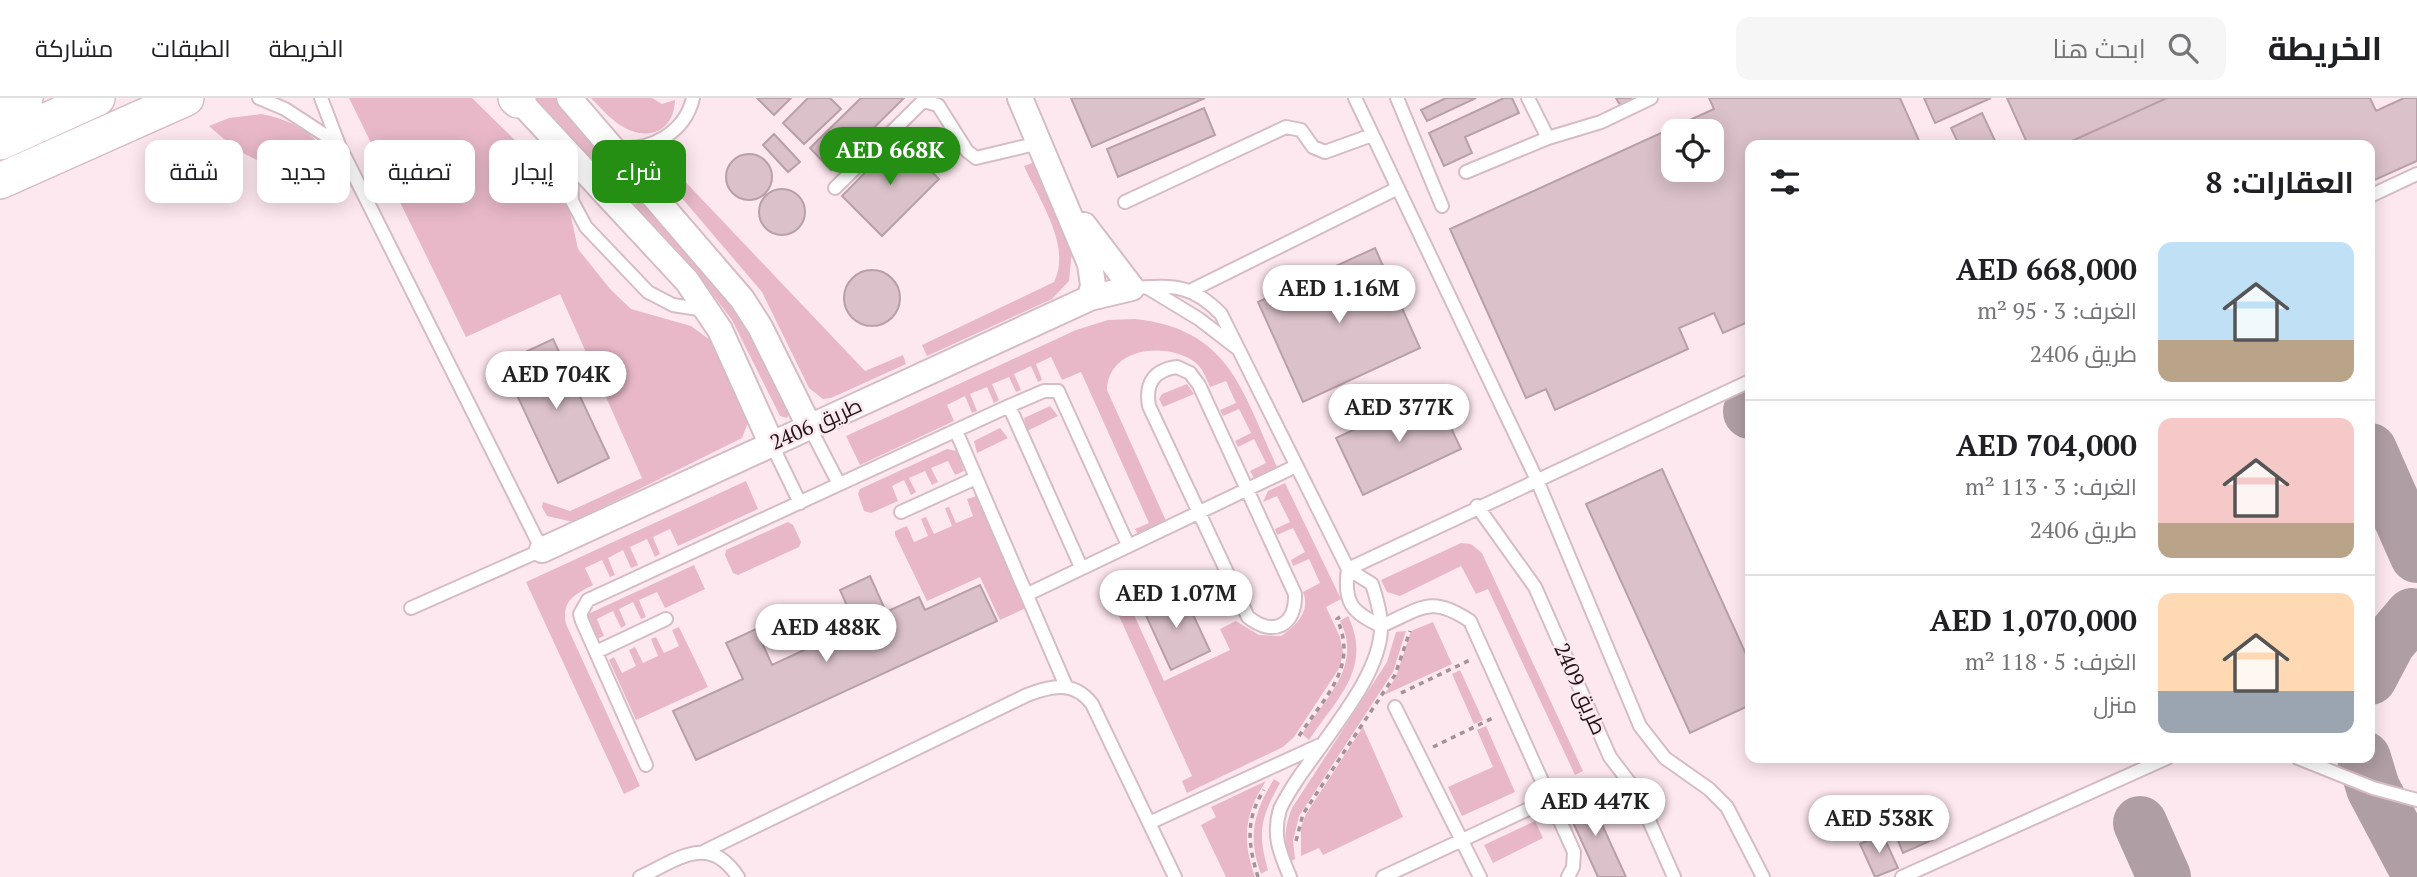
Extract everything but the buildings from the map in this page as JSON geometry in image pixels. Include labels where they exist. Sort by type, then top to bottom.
[{"type":"main road","points":[[0,107],[25,98]]},
{"type":"main road","points":[[0,142],[97,98]]},
{"type":"main road","points":[[0,181],[186,98]]},
{"type":"street","points":[[569,98],[605,140]]},
{"type":"street","points":[[1020,98],[1090,264],[1093,285],[1090,298]]},
{"type":"street","points":[[517,99],[555,140]]},
{"type":"street","points":[[578,164],[592,179]]},
{"type":"street","points":[[1055,177],[1080,220],[1140,288]]},
{"type":"street","points":[[615,203],[687,281],[710,311],[772,444]]},
{"type":"street","points":[[661,203],[742,299],[760,327],[810,428]]},
{"type":"street","name":"طريق 2406","points":[[542,550],[1090,298],[1140,288]]},
{"type":"lane","points":[[259,98],[285,109],[332,140]]},
{"type":"lane","points":[[321,98],[337,140]]},
{"type":"lane","points":[[659,140],[684,121],[693,98]]},
{"type":"lane","points":[[1355,98],[1537,481],[1640,726],[1665,758],[1709,789],[1727,807],[1763,877]]},
{"type":"lane","points":[[1412,98],[1398,101],[1443,206]]},
{"type":"lane","points":[[1528,98],[1548,138]]},
{"type":"lane","points":[[1466,172],[1548,138],[1601,122],[1651,98]]},
{"type":"lane","points":[[835,188],[923,101],[938,105],[967,151],[976,158],[1039,143]]},
{"type":"lane","points":[[1125,202],[1286,127],[1301,130],[1313,147],[1325,152],[1372,135]]},
{"type":"lane","points":[[350,167],[542,550],[411,608]]},
{"type":"lane","points":[[2375,194],[2417,174]]},
{"type":"lane","points":[[1190,291],[1398,188]]},
{"type":"lane","points":[[573,203],[586,227],[648,292],[673,304],[710,311]]},
{"type":"lane","points":[[1140,288],[1163,284],[1190,291],[1208,300],[1222,314],[1348,569],[1347,596],[1360,616],[1381,626],[1432,604],[1452,609],[1470,621],[1574,852],[1573,867],[1568,877]]},
{"type":"lane","points":[[1140,288],[1199,319],[1238,349]]},
{"type":"lane","points":[[1177,367],[1190,373],[1199,385],[1295,594],[1295,609],[1287,621],[1274,628],[1259,626],[1248,617],[1198,512],[1149,406],[1146,391],[1151,378],[1163,369],[1177,367]]},
{"type":"lane","points":[[1348,569],[1477,506],[1537,481],[1745,383]]},
{"type":"lane","points":[[646,765],[580,614],[588,600],[1009,406],[1044,391],[1058,391],[1128,545]]},
{"type":"lane","points":[[1009,406],[1082,568]]},
{"type":"lane","points":[[810,428],[839,484]]},
{"type":"lane","points":[[956,431],[1066,686]]},
{"type":"lane","points":[[772,444],[800,503]]},
{"type":"lane","points":[[1028,594],[1296,466]]},
{"type":"lane","points":[[901,512],[976,478]]},
{"type":"lane","name":"طريق 2409","points":[[1477,506],[1535,587],[1610,757],[1636,792],[1674,877]]},
{"type":"lane","points":[[1289,873],[1277,847],[1278,818],[1285,800],[1378,652],[1381,626],[1372,584],[1348,569]]},
{"type":"lane","points":[[596,652],[666,619]]},
{"type":"lane","points":[[639,877],[691,853],[705,851],[1027,695],[1047,688],[1066,686],[1076,688],[1092,704],[1175,877]]},
{"type":"lane","points":[[1395,707],[1480,877]]},
{"type":"lane","points":[[1149,823],[1321,745]]},
{"type":"lane","points":[[1902,877],[2156,763]]},
{"type":"lane","points":[[2310,763],[2373,788],[2417,800]]},
{"type":"lane","points":[[1382,877],[1550,799]]},
{"type":"lane","points":[[705,851],[730,864],[738,877]]},
{"type":"path","points":[[1289,873],[1299,863],[1295,842],[1303,814],[1395,675],[1410,631],[1410,614]]},
{"type":"path","points":[[1395,707],[1396,697],[1403,691],[1485,653]]},
{"type":"path","points":[[1419,753],[1510,710]]},
{"type":"shaded area","points":[[349,98],[472,98],[515,140],[489,140],[489,203],[568,203],[578,249],[611,290],[631,309],[691,326],[710,340],[749,420],[742,438],[573,522],[547,516],[542,507],[543,502],[570,511],[642,478],[560,294],[466,337],[400,203],[475,203],[475,140],[370,140]]},
{"type":"shaded area","points":[[533,98],[555,98],[592,141],[592,162],[578,147],[578,140],[572,140]]},
{"type":"shaded area","points":[[591,98],[652,98],[662,104],[675,100],[670,120],[664,127],[649,133],[639,133],[620,125]]},
{"type":"shaded area","points":[[261,114],[298,127],[316,140],[257,140],[257,160],[243,153],[243,140],[226,140],[209,126],[229,118]]},
{"type":"shaded area","points":[[1035,162],[1072,250],[1069,281],[1052,299],[927,356],[922,345],[1054,282],[1059,253],[1056,238],[1045,208],[1024,166]]},
{"type":"shaded area","points":[[686,183],[865,371],[903,355],[906,364],[831,398],[823,399],[809,388],[762,292],[686,203]]},
{"type":"shaded area","points":[[635,203],[646,203],[741,312],[789,413],[787,418],[780,416],[732,320],[689,263]]},
{"type":"shaded area","points":[[1135,319],[1167,325],[1192,336],[1212,350],[1242,389],[1277,467],[1254,478],[1250,471],[1266,463],[1254,439],[1238,447],[1235,441],[1251,433],[1239,409],[1223,416],[1220,410],[1236,403],[1226,381],[1210,387],[1196,363],[1170,352],[1141,352],[1128,357],[1117,365],[1110,376],[1107,390],[1167,523],[1139,536],[1135,529],[1149,523],[1081,372],[1062,380],[1051,357],[1036,364],[1042,380],[1038,382],[1031,366],[1014,374],[1021,390],[1016,392],[1009,377],[992,384],[999,400],[994,403],[987,387],[970,394],[977,411],[972,413],[965,396],[947,405],[954,421],[860,465],[846,436],[1076,330],[1108,320]]},
{"type":"shaded area","points":[[1187,384],[1194,394],[1163,407],[1159,399],[1162,394]]},
{"type":"shaded area","points":[[1050,406],[1058,416],[1027,431],[1024,418]]},
{"type":"shaded area","points":[[1000,428],[1008,438],[977,453],[974,441]]},
{"type":"shaded area","points":[[947,449],[957,451],[964,471],[955,475],[948,461],[931,468],[938,482],[932,485],[925,471],[909,478],[916,492],[911,495],[904,480],[892,486],[898,501],[871,513],[864,511],[858,494],[860,489]]},
{"type":"shaded area","points":[[746,481],[758,509],[678,546],[670,529],[653,537],[660,554],[655,557],[647,539],[630,547],[638,565],[631,568],[623,550],[608,558],[615,575],[610,577],[602,560],[585,568],[593,585],[575,595],[566,609],[566,624],[640,786],[624,794],[526,582]]},
{"type":"shaded area","points":[[1285,483],[1341,599],[1326,607],[1340,637],[1343,652],[1340,667],[1294,737],[1283,747],[1187,793],[1182,781],[1192,776],[1103,581],[1116,575],[1164,681],[1230,650],[1220,629],[1236,621],[1259,635],[1281,636],[1297,623],[1304,612],[1303,592],[1320,583],[1309,559],[1293,566],[1291,560],[1305,552],[1293,528],[1277,535],[1275,529],[1290,522],[1277,496],[1263,502],[1268,491]]},
{"type":"shaded area","points":[[977,496],[1028,607],[1000,620],[980,577],[927,601],[895,535],[895,531],[907,526],[914,542],[928,536],[921,519],[926,517],[934,534],[952,526],[945,508],[949,507],[956,523],[973,516],[967,499]]},
{"type":"shaded area","points":[[788,522],[793,525],[801,542],[799,547],[738,575],[733,573],[725,555],[726,550]]},
{"type":"shaded area","points":[[1461,543],[1471,544],[1482,553],[1583,771],[1575,775],[1488,589],[1476,594],[1461,566],[1400,596],[1387,592],[1381,580]]},
{"type":"shaded area","points":[[694,565],[705,589],[665,608],[657,592],[639,600],[646,617],[641,619],[633,602],[619,609],[626,625],[621,628],[613,611],[597,619],[604,636],[597,639],[586,615]]},
{"type":"shaded area","points":[[1348,616],[1355,635],[1354,667],[1340,696],[1309,740],[1302,734],[1331,694],[1344,667],[1346,637],[1340,621]]},
{"type":"shaded area","points":[[1433,622],[1452,664],[1384,695],[1396,677],[1411,631]]},
{"type":"shaded area","points":[[679,627],[708,687],[636,720],[609,660],[614,657],[622,673],[636,666],[629,650],[635,647],[643,663],[658,656],[651,639],[656,637],[664,653],[679,646],[672,630]]},
{"type":"shaded area","points":[[1406,631],[1393,672],[1299,816],[1293,841],[1295,859],[1288,863],[1286,835],[1292,808],[1387,662],[1396,632]]},
{"type":"shaded area","points":[[1460,670],[1483,720],[1474,724],[1452,674]]},
{"type":"shaded area","points":[[1486,726],[1515,792],[1462,816],[1448,787],[1493,767],[1477,730]]},
{"type":"shaded area","points":[[1363,727],[1403,817],[1323,855],[1319,848],[1301,856],[1301,827],[1306,814]]},
{"type":"shaded area","points":[[1274,779],[1280,783],[1265,815],[1262,835],[1268,870],[1261,874],[1254,848],[1255,825],[1257,814]]},
{"type":"shaded area","points":[[1266,781],[1253,805],[1247,828],[1248,851],[1255,877],[1226,877],[1201,825],[1216,817],[1211,807]]},
{"type":"shaded area","points":[[1535,821],[1543,838],[1493,863],[1484,845]]},
{"type":"taxiway","points":[[2375,461],[2417,556]]},
{"type":"taxiway","points":[[2375,669],[2389,642],[2412,615]]},
{"type":"taxiway","points":[[2366,763],[2373,788],[2417,871]]},
{"type":"taxiway","points":[[2140,823],[2164,877]]}]
